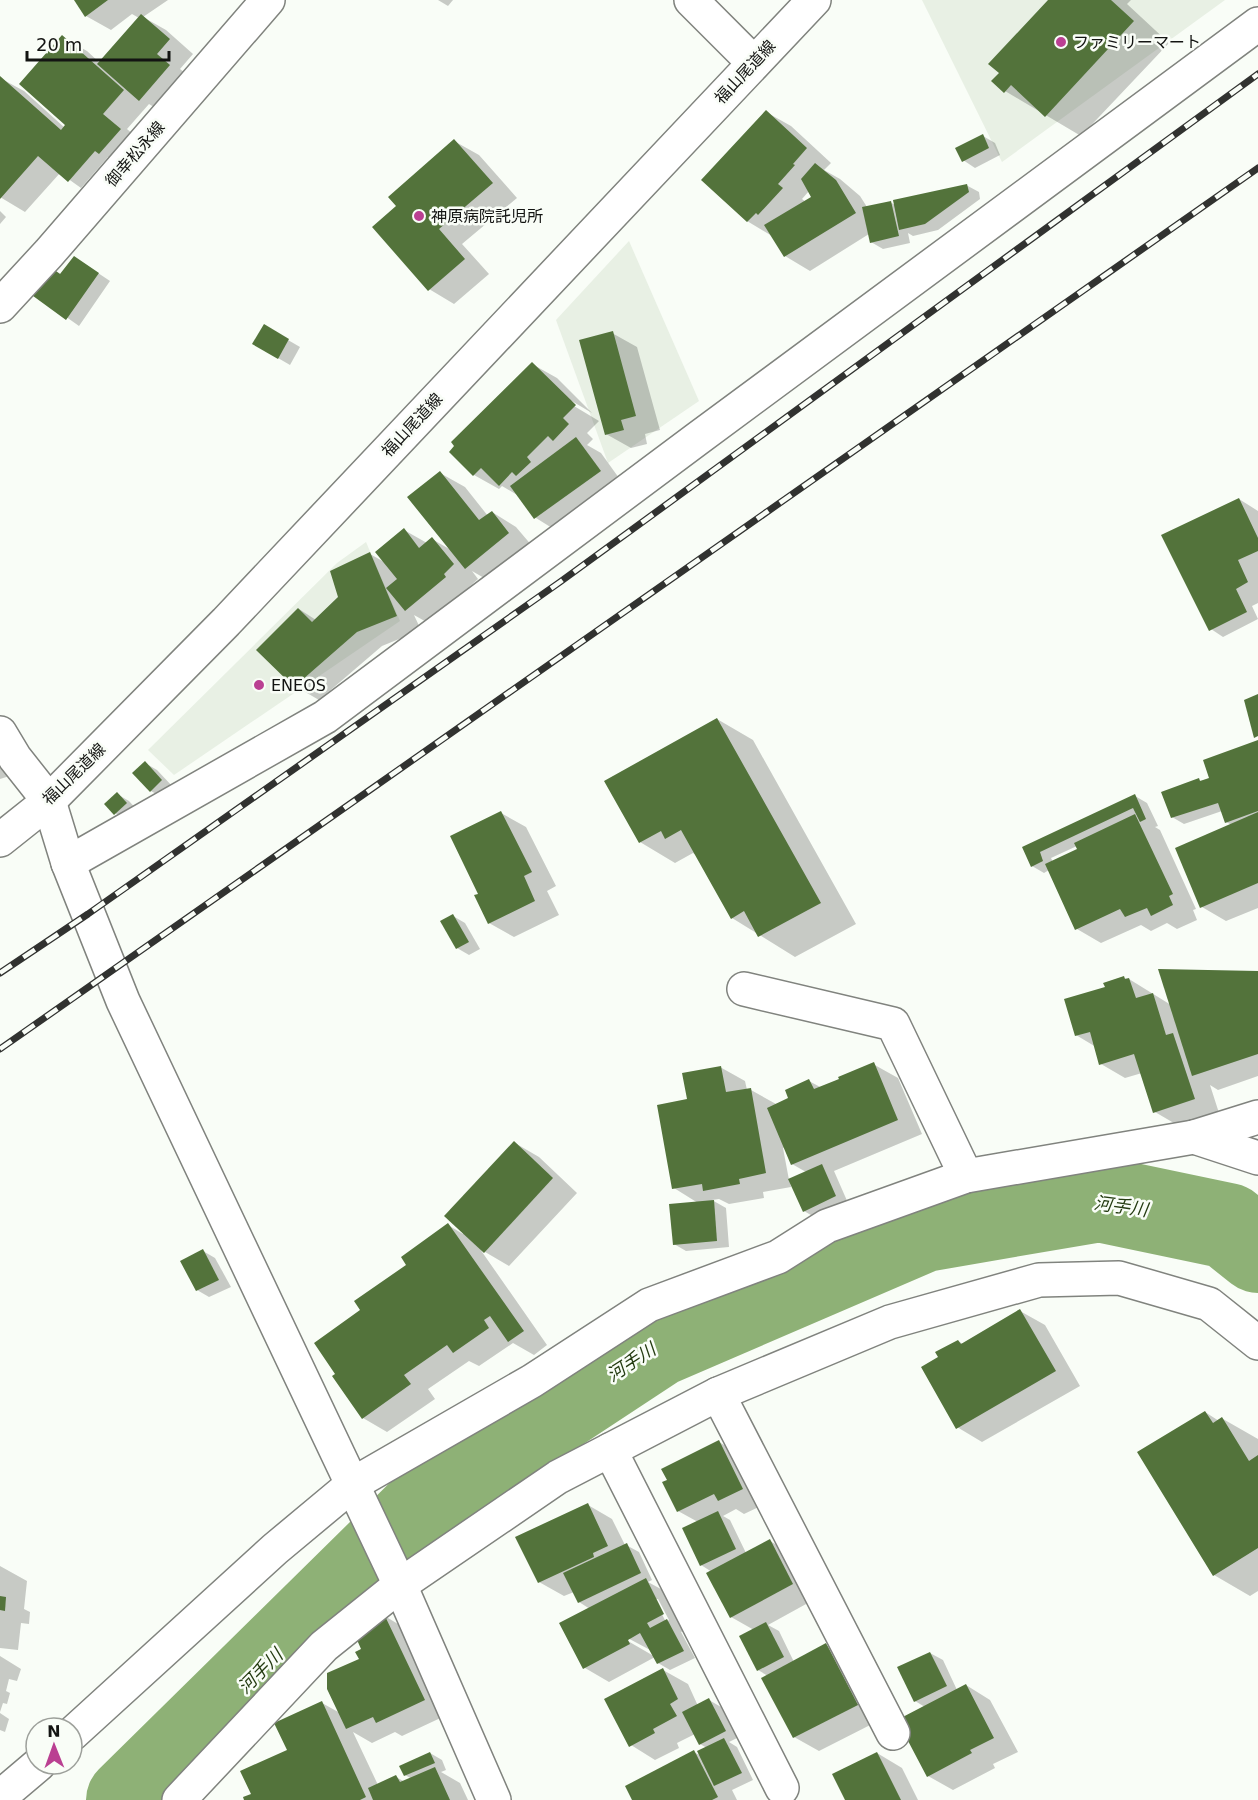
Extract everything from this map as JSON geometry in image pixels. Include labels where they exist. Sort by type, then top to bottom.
[{"type":"street","name":"御幸松永線","points":[[0,306],[49,253],[268,0]]},
{"type":"street","points":[[691,0],[754,63]]},
{"type":"street","name":"福山尾道線","points":[[0,840],[49,801],[226,622],[814,0]]},
{"type":"street","points":[[68,863],[325,717],[1258,24]]},
{"type":"street","points":[[0,733],[15,758],[49,801],[68,863],[123,1002],[357,1493],[494,1800]]},
{"type":"street","points":[[744,989],[892,1024],[966,1176]]},
{"type":"street","points":[[84,1723],[275,1549],[357,1493],[649,1305],[778,1257],[827,1226],[966,1176],[1194,1137],[1258,1117]]},
{"type":"street","points":[[1194,1137],[1258,1158]]},
{"type":"street","points":[[179,1800],[324,1647],[396,1577],[558,1478],[718,1394],[890,1322],[1039,1280],[1119,1278],[1209,1304],[1258,1343]]},
{"type":"street","points":[[718,1394],[893,1733]]},
{"type":"street","points":[[610,1450],[782,1788]]},
{"type":"street","points":[[0,1797],[25,1776]]},
{"type":"shaded area","points":[[922,0],[1225,0],[1002,162]]},
{"type":"shaded area","points":[[629,241],[699,401],[608,463],[556,320]]},
{"type":"shaded area","name":"ENEOS","points":[[366,542],[400,621],[174,775],[148,750],[337,563]]},
{"type":"building","points":[[74,0],[108,0],[85,17]]},
{"type":"building","name":"ファミリーマート","points":[[1048,0],[1111,0],[1134,21],[1045,117],[1011,85],[1004,93],[991,81],[999,73],[988,64]]},
{"type":"building","points":[[141,14],[170,39],[157,54],[170,65],[139,101],[97,64]]},
{"type":"building","points":[[62,35],[124,90],[103,114],[121,129],[99,154],[95,151],[68,182],[38,156],[0,199],[0,76],[61,130],[65,125],[19,84]]},
{"type":"building","points":[[766,110],[807,148],[778,184],[783,188],[758,215],[756,213],[747,222],[701,180]]},
{"type":"building","points":[[983,134],[989,148],[962,162],[955,148]]},
{"type":"building","name":"神原病院託児所","points":[[454,139],[493,183],[439,229],[465,259],[428,291],[372,227],[396,206],[388,197]]},
{"type":"building","points":[[815,163],[836,180],[856,213],[784,257],[764,225],[811,197],[801,179]]},
{"type":"building","points":[[967,184],[969,192],[925,224],[899,230],[893,200]]},
{"type":"building","points":[[891,201],[899,236],[870,243],[862,207]]},
{"type":"building","points":[[74,256],[99,273],[66,320],[29,293],[49,266],[60,274]]},
{"type":"building","points":[[264,324],[289,339],[278,359],[252,344]]},
{"type":"building","points":[[613,331],[636,416],[621,420],[624,430],[605,435],[579,340]]},
{"type":"building","points":[[532,362],[576,405],[563,418],[569,424],[553,441],[548,436],[527,457],[531,462],[516,476],[512,472],[499,486],[481,468],[473,476],[449,452],[454,446],[451,442]]},
{"type":"building","points":[[576,437],[601,471],[534,519],[510,486]]},
{"type":"building","points":[[440,471],[479,520],[492,511],[509,533],[465,569],[407,497]]},
{"type":"building","points":[[1239,498],[1258,538],[1258,551],[1238,560],[1248,582],[1236,589],[1247,612],[1209,631],[1161,535]]},
{"type":"building","points":[[404,528],[419,548],[432,537],[454,564],[444,574],[446,577],[405,611],[386,588],[397,579],[375,552]]},
{"type":"building","points":[[370,552],[397,616],[357,632],[294,687],[256,650],[298,608],[312,622],[338,597],[330,571]]},
{"type":"building","points":[[1258,694],[1258,736],[1254,738],[1244,700]]},
{"type":"building","points":[[717,718],[821,903],[758,937],[744,911],[731,919],[681,830],[665,839],[661,831],[639,843],[604,781]]},
{"type":"building","points":[[1258,740],[1258,811],[1225,823],[1218,803],[1171,818],[1161,792],[1199,778],[1200,781],[1209,778],[1203,760]]},
{"type":"building","points":[[145,761],[162,780],[150,792],[132,773]]},
{"type":"building","points":[[117,792],[127,803],[114,815],[104,804]]},
{"type":"building","points":[[1135,794],[1146,819],[1140,822],[1133,808],[1040,852],[1043,861],[1031,867],[1022,847]]},
{"type":"building","points":[[501,811],[532,872],[524,876],[535,901],[488,924],[474,895],[478,894],[450,836]]},
{"type":"building","points":[[1258,812],[1258,883],[1200,908],[1175,848]]},
{"type":"building","points":[[1135,814],[1173,894],[1169,896],[1173,905],[1151,916],[1147,908],[1125,917],[1120,909],[1075,930],[1045,864],[1077,849],[1074,843]]},
{"type":"building","points":[[453,914],[469,942],[456,949],[440,921]]},
{"type":"building","points":[[1158,969],[1258,971],[1258,1054],[1192,1076]]},
{"type":"building","points":[[1124,976],[1125,979],[1129,978],[1136,998],[1153,993],[1166,1035],[1173,1033],[1195,1099],[1153,1113],[1134,1054],[1099,1065],[1090,1032],[1075,1036],[1064,999],[1105,987],[1103,983]]},
{"type":"building","points":[[874,1062],[898,1120],[791,1165],[767,1108],[788,1098],[785,1090],[809,1079],[814,1089]]},
{"type":"building","points":[[721,1066],[726,1092],[751,1088],[766,1173],[739,1179],[740,1184],[703,1191],[702,1184],[672,1189],[657,1105],[687,1099],[682,1073]]},
{"type":"building","points":[[514,1141],[553,1178],[484,1253],[444,1216]]},
{"type":"building","points":[[822,1164],[836,1196],[803,1212],[788,1179]]},
{"type":"building","points":[[714,1200],[717,1241],[673,1245],[669,1204]]},
{"type":"building","points":[[448,1223],[524,1331],[508,1342],[490,1316],[484,1320],[489,1328],[453,1353],[447,1345],[404,1375],[411,1384],[362,1419],[332,1376],[335,1374],[314,1343],[360,1310],[354,1301],[406,1265],[401,1257]]},
{"type":"building","points":[[203,1249],[219,1280],[196,1291],[180,1261]]},
{"type":"building","points":[[1020,1309],[1056,1371],[956,1429],[921,1367],[938,1357],[935,1352],[958,1340],[961,1344]]},
{"type":"building","points":[[1205,1411],[1213,1423],[1222,1417],[1249,1461],[1258,1455],[1258,1548],[1213,1576],[1137,1452]]},
{"type":"building","points":[[719,1440],[743,1489],[718,1501],[714,1494],[677,1512],[662,1482],[667,1480],[661,1469]]},
{"type":"building","points":[[588,1503],[608,1546],[593,1553],[594,1557],[538,1583],[515,1537]]},
{"type":"building","points":[[718,1511],[736,1549],[700,1566],[682,1528]]},
{"type":"building","points":[[770,1539],[793,1584],[730,1618],[706,1573]]},
{"type":"building","points":[[627,1543],[641,1573],[578,1603],[563,1573]]},
{"type":"building","points":[[646,1578],[664,1614],[647,1623],[650,1628],[667,1619],[684,1651],[657,1664],[640,1633],[628,1640],[630,1644],[583,1669],[559,1623]]},
{"type":"building","points":[[0,1596],[6,1597],[5,1611],[0,1610]]},
{"type":"building","points":[[384,1614],[425,1700],[376,1723],[373,1717],[346,1729],[327,1689],[327,1673],[359,1659],[355,1652],[361,1649],[354,1633]]},
{"type":"building","points":[[766,1622],[784,1657],[757,1671],[739,1636]]},
{"type":"building","points":[[826,1643],[858,1705],[793,1738],[761,1678]]},
{"type":"building","points":[[930,1652],[947,1686],[914,1702],[897,1667]]},
{"type":"building","points":[[663,1668],[678,1699],[670,1704],[677,1716],[653,1729],[655,1733],[629,1747],[604,1699]]},
{"type":"building","points":[[966,1684],[994,1738],[970,1750],[972,1753],[927,1777],[897,1720]]},
{"type":"building","points":[[709,1698],[726,1731],[699,1745],[682,1712]]},
{"type":"building","points":[[322,1701],[366,1797],[360,1800],[244,1800],[243,1797],[251,1794],[240,1771],[287,1750],[274,1723]]},
{"type":"building","points":[[724,1738],[742,1773],[714,1786],[697,1751]]},
{"type":"building","points":[[694,1750],[718,1797],[712,1800],[632,1800],[625,1786]]},
{"type":"building","points":[[430,1752],[435,1763],[404,1776],[399,1766]]},
{"type":"building","points":[[877,1752],[901,1800],[845,1800],[832,1774]]},
{"type":"building","points":[[435,1767],[450,1800],[373,1800],[368,1788],[396,1775],[400,1782]]},
{"type":"waterway","name":"河手川","points":[[129,1800],[460,1474],[657,1344],[924,1229],[1099,1199],[1228,1226],[1258,1250]]},
{"type":"railway","points":[[0,973],[88,914],[560,582],[1258,74]]},
{"type":"railway","points":[[0,1049],[1258,168]]},
{"type":"place","name":"ファミリーマート","points":[[1061,42]]},
{"type":"place","name":"神原病院託児所","points":[[419,216]]},
{"type":"place","name":"ENEOS","points":[[259,685]]}]
